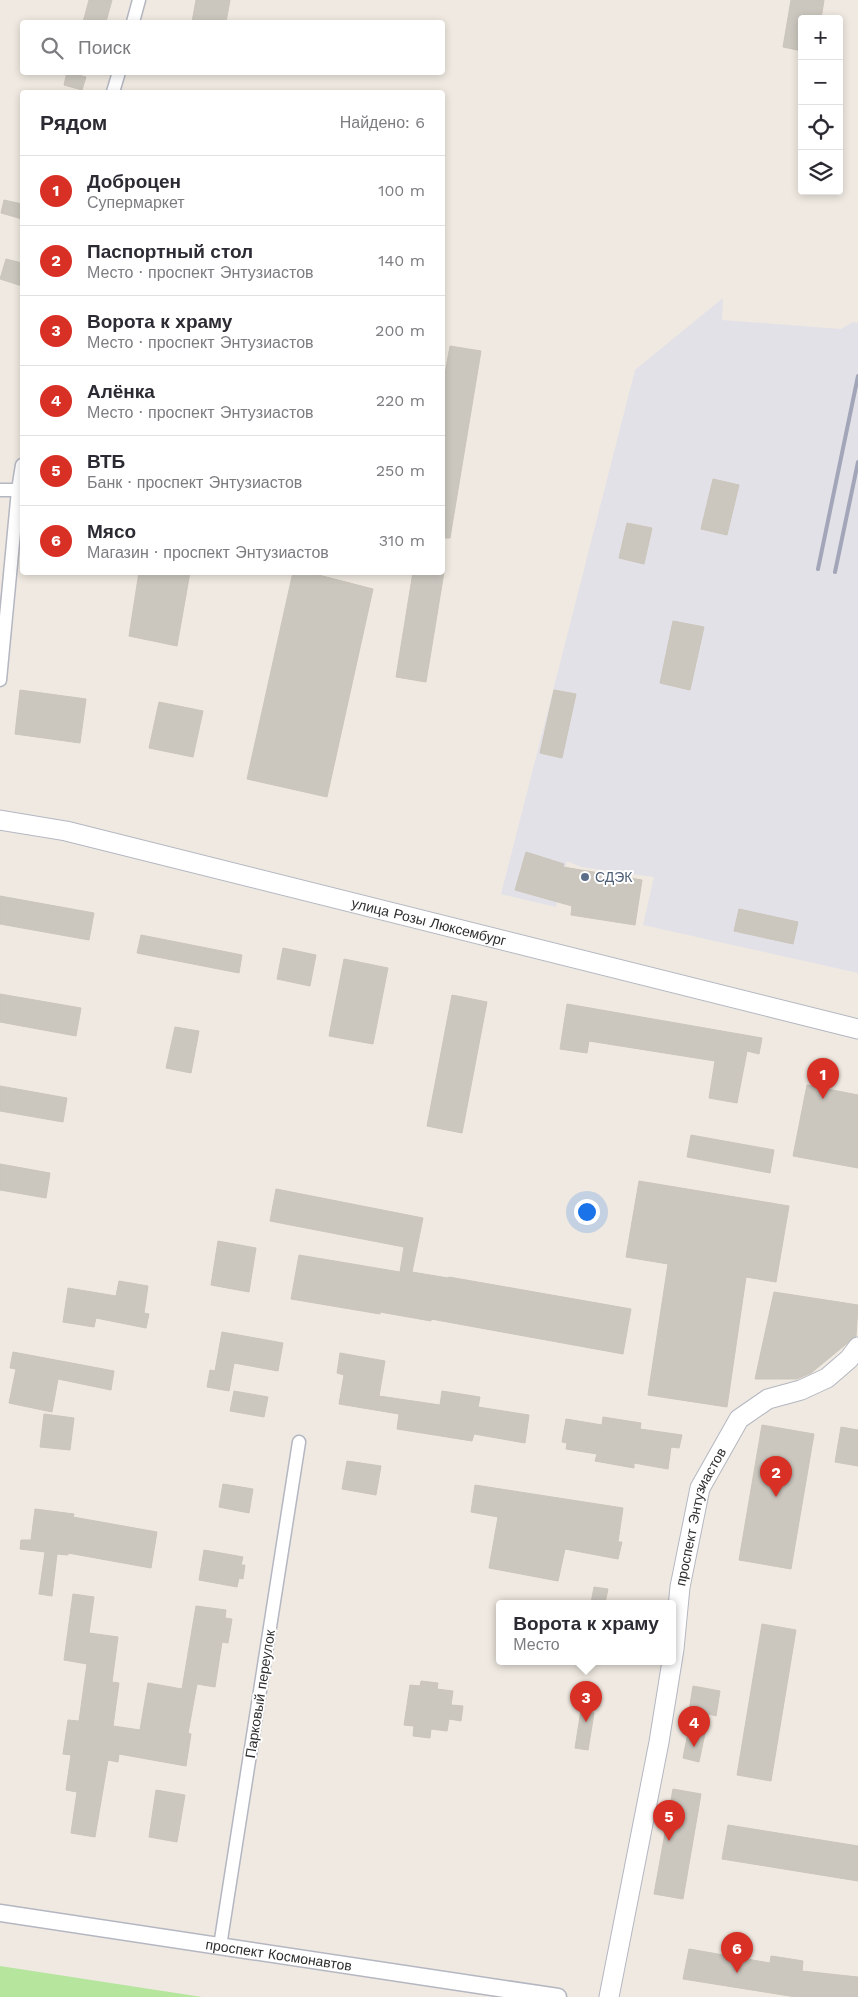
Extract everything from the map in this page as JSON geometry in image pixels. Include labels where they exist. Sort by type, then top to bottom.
[{"type":"main road","name":"улица Розы Люксембург","points":[[0,820],[76,833],[858,1029]]},
{"type":"main road","name":"проспект Энтузиастов","points":[[676,1629],[680,1588],[700,1488],[738,1419],[768,1399],[801,1390],[827,1378],[849,1359],[858,1347]]},
{"type":"main road","name":"проспект Энтузиастов","points":[[609,1997],[659,1742],[671,1665]]},
{"type":"street","points":[[134,20],[139,0]]},
{"type":"street","points":[[114,90],[118,75]]},
{"type":"street","points":[[0,680],[20,478]]},
{"type":"street","points":[[0,490],[18,490]]},
{"type":"street","name":"Парковый переулок","points":[[220,1946],[300,1442]]},
{"type":"street","name":"проспект Космонавтов","points":[[0,1914],[558,1997]]},
{"type":"shaded area","points":[[723,298],[722,320],[841,329],[853,322],[858,323],[858,973],[643,925],[654,877],[581,867],[567,861],[556,907],[501,894],[635,370]]},
{"type":"green space","points":[[0,1966],[202,1997],[0,1997]]},
{"type":"building","points":[[89,0],[112,0],[107,20],[84,20]]},
{"type":"building","points":[[196,0],[230,0],[226,20],[192,20]]},
{"type":"building","points":[[791,0],[824,0],[822,15],[798,15],[798,50],[783,47]]},
{"type":"building","points":[[66,75],[86,77],[82,90],[64,85]]},
{"type":"building","points":[[4,200],[20,204],[20,218],[1,213]]},
{"type":"building","points":[[6,259],[20,262],[20,285],[0,279]]},
{"type":"building","points":[[450,346],[481,351],[450,538],[445,538],[445,374]]},
{"type":"building","points":[[713,479],[739,485],[727,535],[701,529]]},
{"type":"building","points":[[627,523],[652,528],[644,564],[619,558]]},
{"type":"building","points":[[139,575],[189,575],[177,646],[129,636]]},
{"type":"building","points":[[292,575],[319,575],[373,589],[327,797],[247,779]]},
{"type":"building","points":[[413,575],[444,575],[426,682],[396,677]]},
{"type":"building","points":[[673,621],[704,627],[690,690],[660,683]]},
{"type":"building","points":[[20,690],[86,699],[80,743],[15,734]]},
{"type":"building","points":[[554,690],[576,694],[562,758],[540,753]]},
{"type":"building","points":[[159,702],[203,711],[193,757],[149,748]]},
{"type":"building","points":[[526,852],[564,864],[563,867],[642,880],[635,925],[571,915],[572,906],[515,890]]},
{"type":"building","points":[[0,896],[94,913],[89,940],[0,924]]},
{"type":"building","points":[[739,909],[798,922],[793,944],[734,931]]},
{"type":"building","points":[[141,935],[242,955],[239,973],[137,953]]},
{"type":"building","points":[[283,948],[316,955],[310,986],[277,979]]},
{"type":"building","points":[[344,959],[388,968],[373,1044],[329,1036]]},
{"type":"building","points":[[0,994],[81,1008],[76,1036],[0,1022]]},
{"type":"building","points":[[452,995],[487,1002],[462,1133],[427,1126]]},
{"type":"building","points":[[567,1004],[762,1038],[759,1054],[747,1051],[737,1103],[709,1098],[715,1061],[589,1041],[587,1053],[560,1049]]},
{"type":"building","points":[[175,1027],[199,1031],[191,1073],[166,1068]]},
{"type":"building","points":[[807,1085],[858,1095],[858,1168],[793,1156]]},
{"type":"building","points":[[0,1086],[67,1098],[63,1122],[0,1111]]},
{"type":"building","points":[[691,1135],[774,1150],[770,1173],[687,1157]]},
{"type":"building","points":[[0,1164],[50,1173],[46,1198],[0,1190]]},
{"type":"building","points":[[639,1181],[789,1206],[776,1282],[746,1277],[727,1407],[648,1395],[668,1264],[626,1257]]},
{"type":"building","points":[[276,1189],[423,1218],[412,1272],[631,1309],[623,1354],[431,1319],[431,1321],[380,1312],[380,1314],[291,1299],[299,1255],[400,1272],[404,1247],[270,1221]]},
{"type":"building","points":[[218,1241],[256,1248],[249,1292],[211,1285]]},
{"type":"building","points":[[119,1281],[148,1286],[144,1313],[149,1314],[146,1328],[96,1318],[94,1327],[63,1322],[68,1288],[116,1296]]},
{"type":"building","points":[[774,1292],[858,1305],[856,1336],[811,1373],[797,1379],[755,1379]]},
{"type":"building","points":[[222,1332],[283,1343],[278,1371],[234,1363],[229,1391],[207,1387],[210,1370],[215,1371]]},
{"type":"building","points":[[13,1352],[114,1371],[111,1390],[58,1379],[52,1412],[9,1403],[16,1369],[10,1368]]},
{"type":"building","points":[[340,1353],[385,1361],[379,1396],[440,1405],[442,1391],[480,1397],[478,1407],[529,1415],[525,1443],[474,1434],[472,1441],[397,1429],[399,1414],[339,1404],[344,1375],[337,1373]]},
{"type":"building","points":[[234,1391],[268,1397],[264,1417],[230,1411]]},
{"type":"building","points":[[44,1414],[74,1418],[70,1450],[40,1447]]},
{"type":"building","points":[[603,1417],[641,1423],[640,1429],[682,1435],[679,1448],[671,1447],[668,1469],[634,1463],[634,1468],[595,1461],[597,1454],[566,1449],[567,1443],[562,1442],[566,1419],[602,1425]]},
{"type":"building","points":[[762,1425],[814,1434],[791,1569],[739,1560]]},
{"type":"building","points":[[841,1427],[858,1430],[858,1466],[835,1462]]},
{"type":"building","points":[[347,1461],[381,1466],[376,1495],[342,1489]]},
{"type":"building","points":[[223,1484],[253,1489],[249,1513],[219,1507]]},
{"type":"building","points":[[475,1485],[623,1508],[618,1542],[622,1542],[618,1559],[565,1549],[558,1581],[489,1568],[498,1517],[471,1512]]},
{"type":"building","points":[[35,1509],[74,1514],[73,1517],[157,1532],[151,1568],[68,1553],[68,1555],[57,1554],[52,1596],[39,1594],[45,1552],[20,1549],[21,1540],[31,1540]]},
{"type":"building","points":[[204,1550],[243,1557],[241,1565],[245,1565],[243,1579],[239,1578],[237,1587],[199,1580]]},
{"type":"building","points":[[594,1587],[608,1589],[606,1600],[592,1600]]},
{"type":"building","points":[[73,1594],[94,1597],[89,1633],[118,1637],[112,1682],[119,1683],[113,1726],[140,1730],[148,1683],[182,1689],[196,1606],[226,1610],[225,1618],[232,1619],[228,1643],[222,1642],[215,1687],[197,1684],[188,1733],[191,1734],[186,1766],[119,1754],[118,1762],[108,1760],[95,1837],[71,1833],[77,1792],[66,1790],[71,1755],[63,1754],[68,1720],[79,1721],[87,1664],[64,1660]]},
{"type":"building","points":[[762,1624],[796,1630],[771,1781],[737,1775]]},
{"type":"building","points":[[421,1681],[438,1683],[437,1689],[453,1691],[451,1705],[463,1706],[461,1721],[449,1719],[447,1731],[431,1729],[430,1738],[413,1736],[414,1726],[404,1725],[410,1685],[420,1686]]},
{"type":"building","points":[[693,1686],[720,1691],[716,1716],[709,1714],[699,1762],[683,1758],[692,1712],[689,1711]]},
{"type":"building","points":[[581,1710],[594,1713],[588,1750],[575,1748]]},
{"type":"building","points":[[673,1789],[701,1794],[683,1899],[654,1894]]},
{"type":"building","points":[[156,1790],[185,1795],[177,1842],[149,1837]]},
{"type":"building","points":[[728,1825],[858,1846],[858,1881],[722,1859]]},
{"type":"building","points":[[689,1949],[770,1963],[771,1956],[803,1961],[802,1971],[858,1977],[858,1997],[796,1997],[683,1979]]},
{"type":"railway","points":[[818,569],[858,376]]},
{"type":"railway","points":[[835,572],[858,462]]},
{"type":"place","name":"СДЭК","points":[[585,877]]},
{"type":"place","name":"Доброцен","points":[[823,1099]]},
{"type":"place","name":"Паспортный стол","points":[[776,1497]]},
{"type":"place","name":"Ворота к храму","points":[[586,1722]]},
{"type":"place","name":"Алёнка","points":[[694,1747]]},
{"type":"place","name":"ВТБ","points":[[669,1841]]},
{"type":"place","name":"Мясо","points":[[737,1973]]}]
